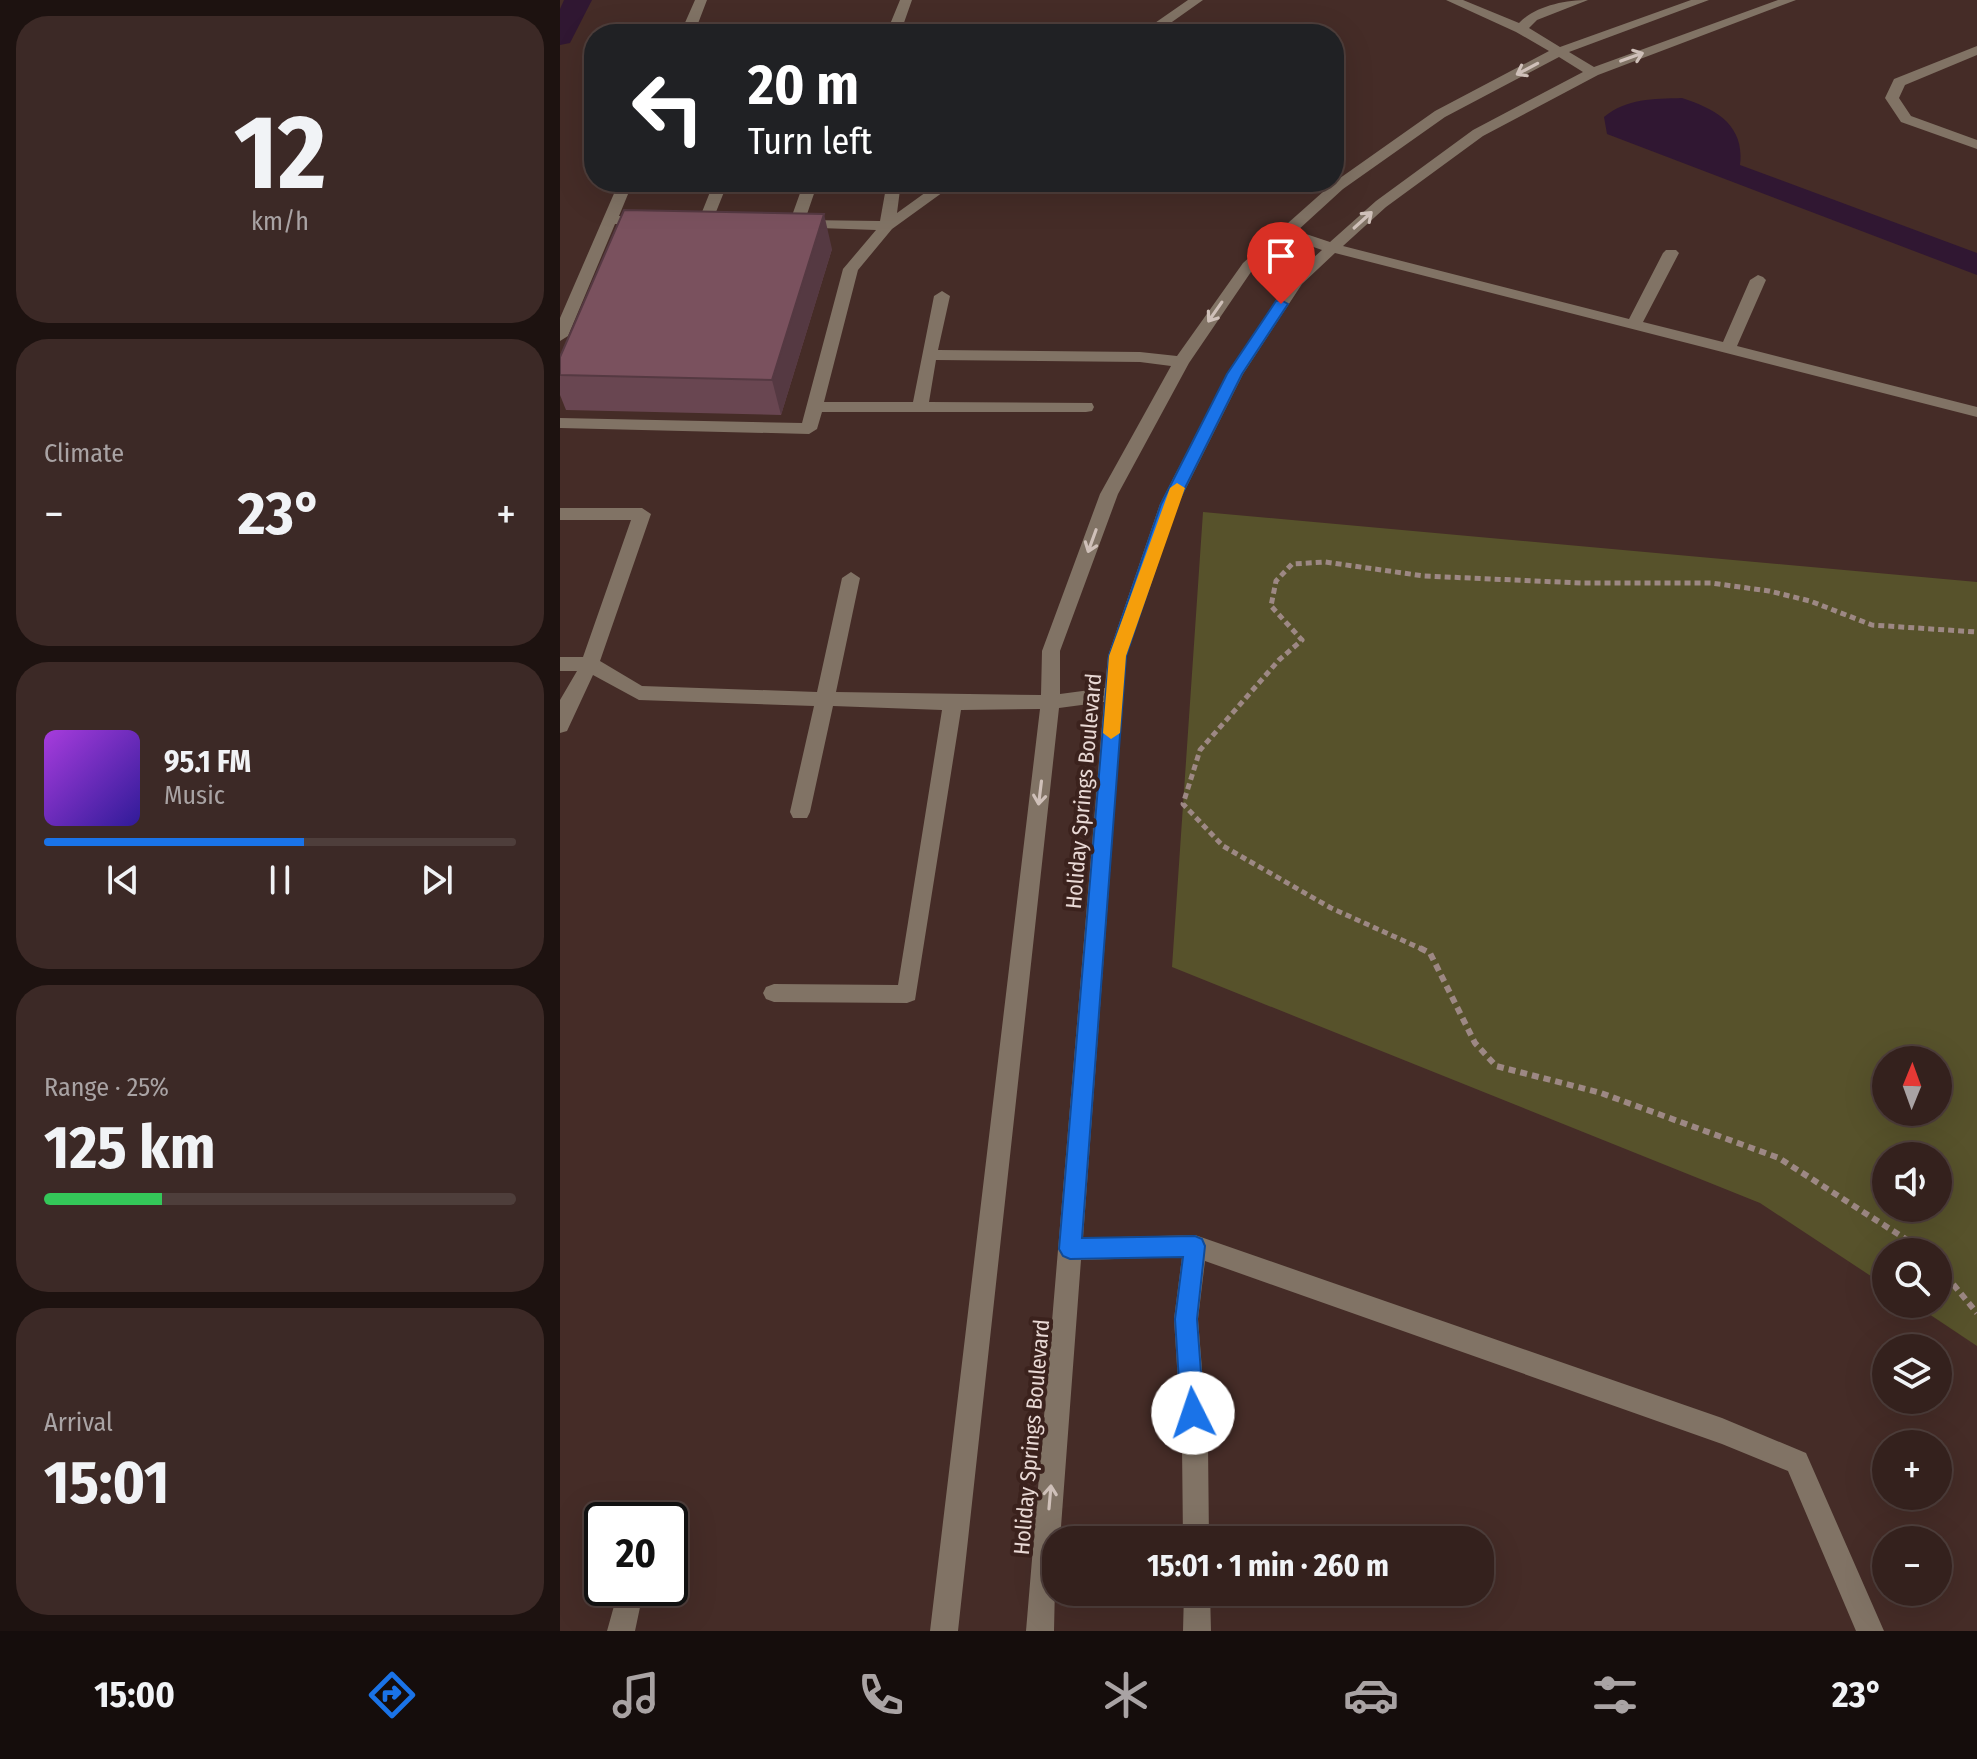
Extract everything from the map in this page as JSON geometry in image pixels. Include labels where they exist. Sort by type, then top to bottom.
[{"type":"street","points":[[691,24],[701,0]]},
{"type":"street","points":[[897,24],[906,0]]},
{"type":"street","points":[[1161,24],[1197,0]]},
{"type":"street","points":[[1452,0],[1521,29],[1593,72]]},
{"type":"street","points":[[1521,29],[1532,17],[1582,0]]},
{"type":"street","name":"Holiday Springs Boulevard","points":[[1040,1631],[1117,656],[1169,504],[1235,374],[1296,281],[1381,204],[1478,133],[1593,72],[1790,0]]},
{"type":"street","name":"Holiday Springs Boulevard","points":[[1344,182],[1440,114],[1560,51],[1694,1]]},
{"type":"street","points":[[1977,50],[1899,82],[1892,98],[1906,119],[1977,145]]},
{"type":"street","points":[[560,336],[622,192]]},
{"type":"street","points":[[705,222],[717,192]]},
{"type":"street","points":[[806,192],[789,224],[887,226]]},
{"type":"street","points":[[887,226],[892,192]]},
{"type":"street","points":[[560,423],[809,429],[851,269],[887,226],[936,192]]},
{"type":"street","name":"Holiday Springs Boulevard","points":[[944,1631],[1050,702],[1051,651],[1109,494],[1181,362],[1248,266],[1331,192]]},
{"type":"street","points":[[610,220],[658,221]]},
{"type":"street","points":[[1286,232],[1332,248],[1977,412]]},
{"type":"street","points":[[1634,325],[1671,253]]},
{"type":"street","points":[[1728,348],[1758,280]]},
{"type":"street","points":[[920,407],[942,296]]},
{"type":"street","points":[[929,355],[1140,357],[1181,362]]},
{"type":"street","points":[[815,407],[1086,407]]},
{"type":"street","points":[[560,514],[642,514],[590,664],[569,701],[560,726]]},
{"type":"street","points":[[800,812],[851,578]]},
{"type":"street","points":[[560,664],[590,664],[639,693],[953,703],[1050,702],[1114,694]]},
{"type":"street","points":[[774,993],[907,994],[953,703]]},
{"type":"street","points":[[1195,1246],[1186,1319],[1195,1445],[1196,1526]]},
{"type":"street","points":[[1070,1249],[1195,1246],[1722,1431],[1797,1462],[1870,1631]]},
{"type":"street","points":[[621,1631],[627,1606]]},
{"type":"street","points":[[1197,1606],[1197,1631]]},
{"type":"path","points":[[1904,1238],[1779,1158],[1601,1093],[1496,1066],[1475,1043],[1430,953],[1331,908],[1223,846],[1183,804],[1200,750],[1279,660],[1302,640],[1271,606],[1276,581],[1292,564],[1325,562],[1424,576],[1581,583],[1711,583],[1769,591],[1810,601],[1872,625],[1977,632]]},
{"type":"path","points":[[1952,1283],[1977,1313]]},
{"type":"shaded area","points":[[1682,98],[1717,113],[1733,129],[1738,139],[1740,165],[1977,253],[1977,275],[1607,134],[1604,117],[1622,106],[1641,101]]},
{"type":"shaded area","points":[[1203,512],[1977,582],[1977,1346],[1935,1318],[1952,1318],[1952,1238],[1872,1238],[1872,1277],[1760,1203],[1172,967]]},
{"type":"building","points":[[624,210],[824,214],[772,380],[560,375],[560,357]]},
{"type":"waterway","points":[[560,37],[578,0]]},
{"type":"slow traffic","points":[[1111,733],[1117,656],[1177,488]]},
{"type":"route","points":[[1193,1413],[1186,1319],[1195,1246],[1070,1249],[1117,656],[1169,504],[1235,374],[1281,304]]}]
